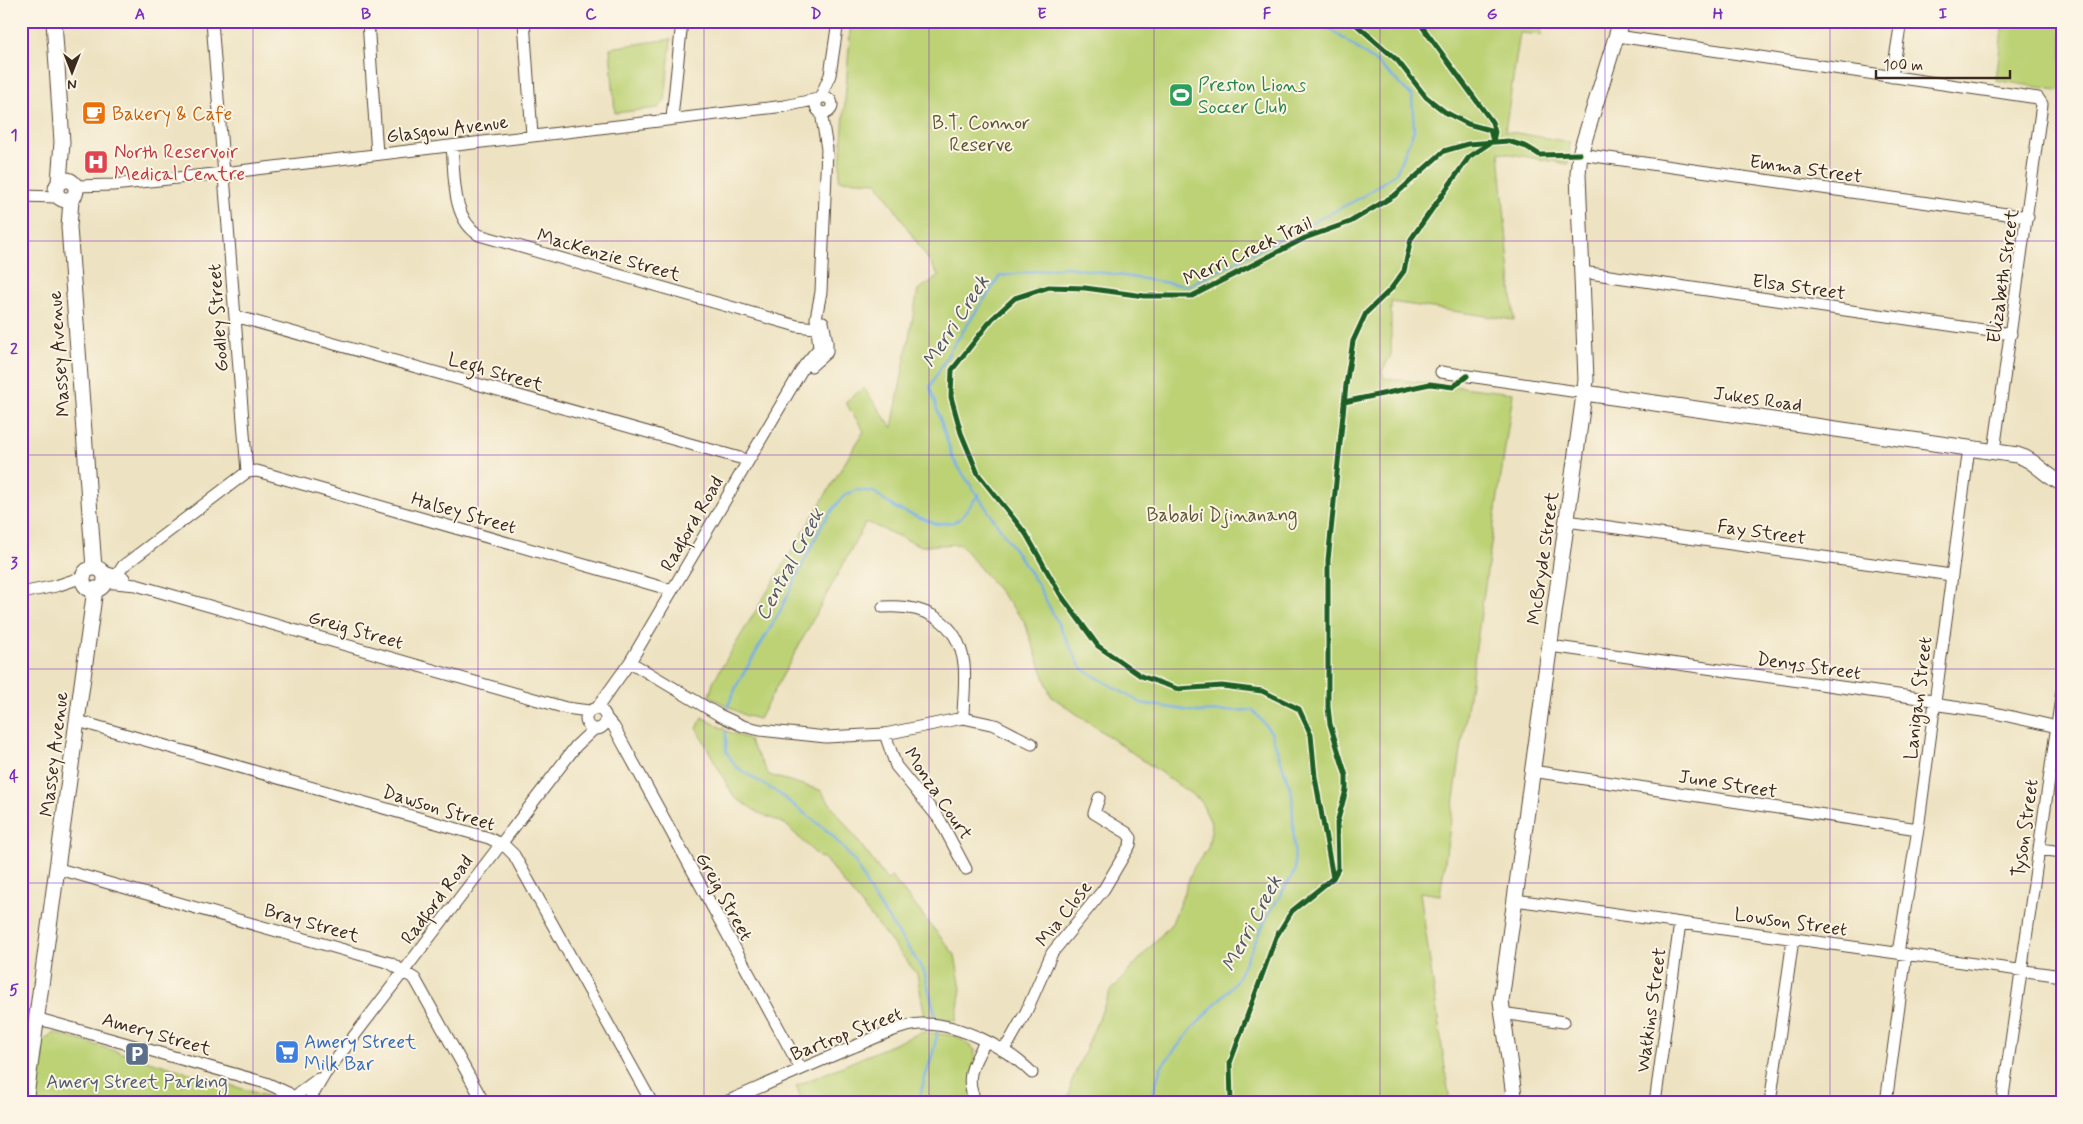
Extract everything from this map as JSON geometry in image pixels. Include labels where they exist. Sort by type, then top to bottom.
[{"type":"street","name":"Massey Avenue","points":[[25,1103],[59,869],[78,721],[107,580],[65,191],[54,21]]},
{"type":"street","name":"Godley Street","points":[[212,21],[247,472]]},
{"type":"street","points":[[368,21],[377,154]]},
{"type":"street","points":[[524,21],[532,135]]},
{"type":"street","points":[[672,118],[682,21]]},
{"type":"street","name":"Radford Road","points":[[827,142],[819,105],[830,74],[838,21]]},
{"type":"street","name":"McBryde Street","points":[[1515,1103],[1501,1013],[1501,1001],[1584,394],[1586,370],[1580,154],[1621,21]]},
{"type":"street","points":[[1616,36],[1892,77],[1902,21]]},
{"type":"street","name":"Radford Road","points":[[301,1100],[325,1074],[596,719],[747,460],[804,366],[819,348],[827,142],[832,105],[835,97],[830,74]]},
{"type":"street","name":"Elizabeth Street","points":[[1892,77],[2030,96],[2038,98],[2042,104],[2012,334],[1994,451]]},
{"type":"street","name":"Glasgow Avenue","points":[[21,196],[452,146],[672,118],[786,106],[819,105]]},
{"type":"street","points":[[819,105],[828,112],[832,105]]},
{"type":"street","name":"MacKenzie Street","points":[[452,146],[460,214],[468,229],[479,235],[797,326],[820,328]]},
{"type":"street","name":"Emma Street","points":[[1580,154],[2028,217]]},
{"type":"street","name":"Elsa Street","points":[[1582,272],[2012,334]]},
{"type":"street","name":"Legh Street","points":[[235,316],[747,460]]},
{"type":"street","name":"Jukes Road","points":[[1441,372],[1584,394],[1994,451],[2025,457],[2038,464],[2050,477],[2062,483]]},
{"type":"street","name":"Lanigan Street","points":[[1886,1103],[1902,954],[1968,448]]},
{"type":"street","name":"Halsey Street","points":[[247,472],[257,471],[661,586],[671,591]]},
{"type":"street","points":[[21,593],[56,586],[107,580],[247,472]]},
{"type":"street","name":"Fay Street","points":[[1567,521],[1951,575]]},
{"type":"street","name":"Greig Street","points":[[107,580],[566,708],[614,727],[619,740],[801,1069]]},
{"type":"street","points":[[883,608],[899,606],[917,609],[932,615],[953,633],[959,643],[964,667],[963,718]]},
{"type":"street","name":"Denys Street","points":[[1550,646],[1934,700],[1939,705],[1990,712],[2059,728]]},
{"type":"street","points":[[630,662],[719,715],[743,726],[795,735],[826,737],[885,734],[925,724],[963,718],[995,725],[1032,744]]},
{"type":"street","name":"Tyson Street","points":[[2002,1103],[2039,849],[2059,728],[2062,691]]},
{"type":"street","name":"Dawson Street","points":[[78,721],[489,838],[500,844],[514,855],[652,1103]]},
{"type":"street","name":"Monza Court","points":[[885,734],[896,766],[940,820],[966,869]]},
{"type":"street","name":"June Street","points":[[1532,771],[1918,829]]},
{"type":"street","name":"Mia Close","points":[[1002,1048],[1008,1044],[1026,1012],[1052,953],[1104,889],[1130,845],[1131,838],[1127,833],[1092,813],[1098,798]]},
{"type":"street","points":[[2039,849],[2062,852]]},
{"type":"street","name":"Bray Street","points":[[59,869],[390,963],[415,979],[484,1103]]},
{"type":"street","name":"Lowson Street","points":[[1515,900],[2062,976]]},
{"type":"street","name":"Watkins Street","points":[[1655,1103],[1680,923]]},
{"type":"street","points":[[1770,1103],[1793,939]]},
{"type":"street","points":[[1501,1013],[1564,1022]]},
{"type":"street","name":"Amery Street","points":[[38,1018],[266,1083],[301,1100]]},
{"type":"street","name":"Bartrop Street","points":[[724,1103],[890,1032],[919,1024],[933,1024],[963,1030],[984,1042],[1002,1048],[1032,1073]]},
{"type":"street","points":[[977,1103],[970,1086],[970,1074],[973,1062],[984,1042]]},
{"type":"green space","points":[[851,21],[1543,21],[1541,35],[1520,33],[1505,131],[1570,142],[1568,164],[1499,152],[1514,320],[1391,302],[1391,355],[1382,371],[1384,378],[1513,393],[1440,895],[1420,892],[1450,1103],[1068,1103],[1071,1083],[1110,992],[1172,923],[1194,867],[1208,848],[1212,825],[1200,800],[1051,696],[1024,621],[960,544],[921,546],[866,522],[759,719],[744,715],[709,696],[714,680],[864,431],[845,402],[864,388],[892,428],[918,290],[939,276],[877,182],[839,180]]},
{"type":"green space","points":[[2003,21],[2062,21],[2062,91],[1996,80]]},
{"type":"green space","points":[[671,39],[665,101],[658,108],[615,113],[610,48]]},
{"type":"green space","points":[[702,717],[729,732],[748,739],[769,775],[820,790],[887,880],[892,877],[955,955],[961,989],[956,1021],[925,1017],[917,974],[823,857],[820,858],[785,824],[759,813],[734,797],[697,729]]},
{"type":"green space","points":[[922,1032],[957,1036],[975,1050],[973,1103],[803,1103],[796,1086]]},
{"type":"green space","points":[[55,1033],[290,1103],[33,1103],[41,1042]]},
{"type":"waterway","name":"Merri Creek","points":[[1150,1103],[1161,1067],[1191,1030],[1235,983],[1266,919],[1295,871],[1292,794],[1271,732],[1253,710],[1197,712],[1141,703],[1081,668],[1037,583],[953,459],[930,387],[951,349],[1000,276],[1067,267],[1188,286],[1362,197],[1396,173],[1414,130],[1412,96],[1380,65],[1319,21]]},
{"type":"waterway","name":"Central Creek","points":[[728,706],[738,683],[779,613],[823,523],[844,495],[857,490],[874,492],[895,508],[936,524],[954,522],[961,518],[979,494]]},
{"type":"waterway","name":"Central Creek","points":[[726,732],[726,751],[736,767],[778,793],[830,833],[855,862],[872,895],[924,971],[936,1017]]},
{"type":"waterway","name":"Central Creek","points":[[919,1103],[934,1050],[937,1032]]},
{"type":"cycle path","points":[[1352,21],[1397,60],[1426,97],[1445,112],[1468,124],[1490,130],[1493,141]]},
{"type":"cycle path","points":[[1231,1103],[1230,1063],[1276,937],[1292,911],[1333,878],[1338,869],[1337,823],[1346,790],[1346,776],[1330,724],[1328,707],[1328,560],[1346,385],[1353,341],[1366,313],[1390,290],[1404,271],[1411,239],[1469,157],[1493,141],[1495,132],[1492,122],[1418,21]]},
{"type":"cycle path","name":"Merri Creek Trail","points":[[1333,878],[1315,777],[1311,735],[1299,709],[1262,691],[1222,686],[1178,689],[1141,676],[1098,646],[1060,594],[1026,534],[978,474],[961,433],[951,397],[952,370],[992,319],[1015,298],[1049,287],[1085,288],[1144,296],[1192,296],[1305,238],[1350,222],[1395,195],[1444,151],[1468,144],[1508,141],[1527,147],[1540,155],[1580,154]]},
{"type":"cycle path","points":[[1344,402],[1430,384],[1453,387],[1467,376]]},
{"type":"place","name":"Preston Lions Soccer Club","points":[[1181,95]]},
{"type":"place","name":"Bakery & Cafe","points":[[94,113]]},
{"type":"place","name":"North Reservoir Medical Centre","points":[[96,162]]},
{"type":"place","name":"Amery Street Milk Bar","points":[[287,1052]]},
{"type":"place","name":"Amery Street Parking","points":[[137,1054]]},
{"type":"park label","name":"B.T. Connor Reserve","points":[[981,133]]},
{"type":"park label","name":"Bababi Djinanang","points":[[1222,514]]}]
